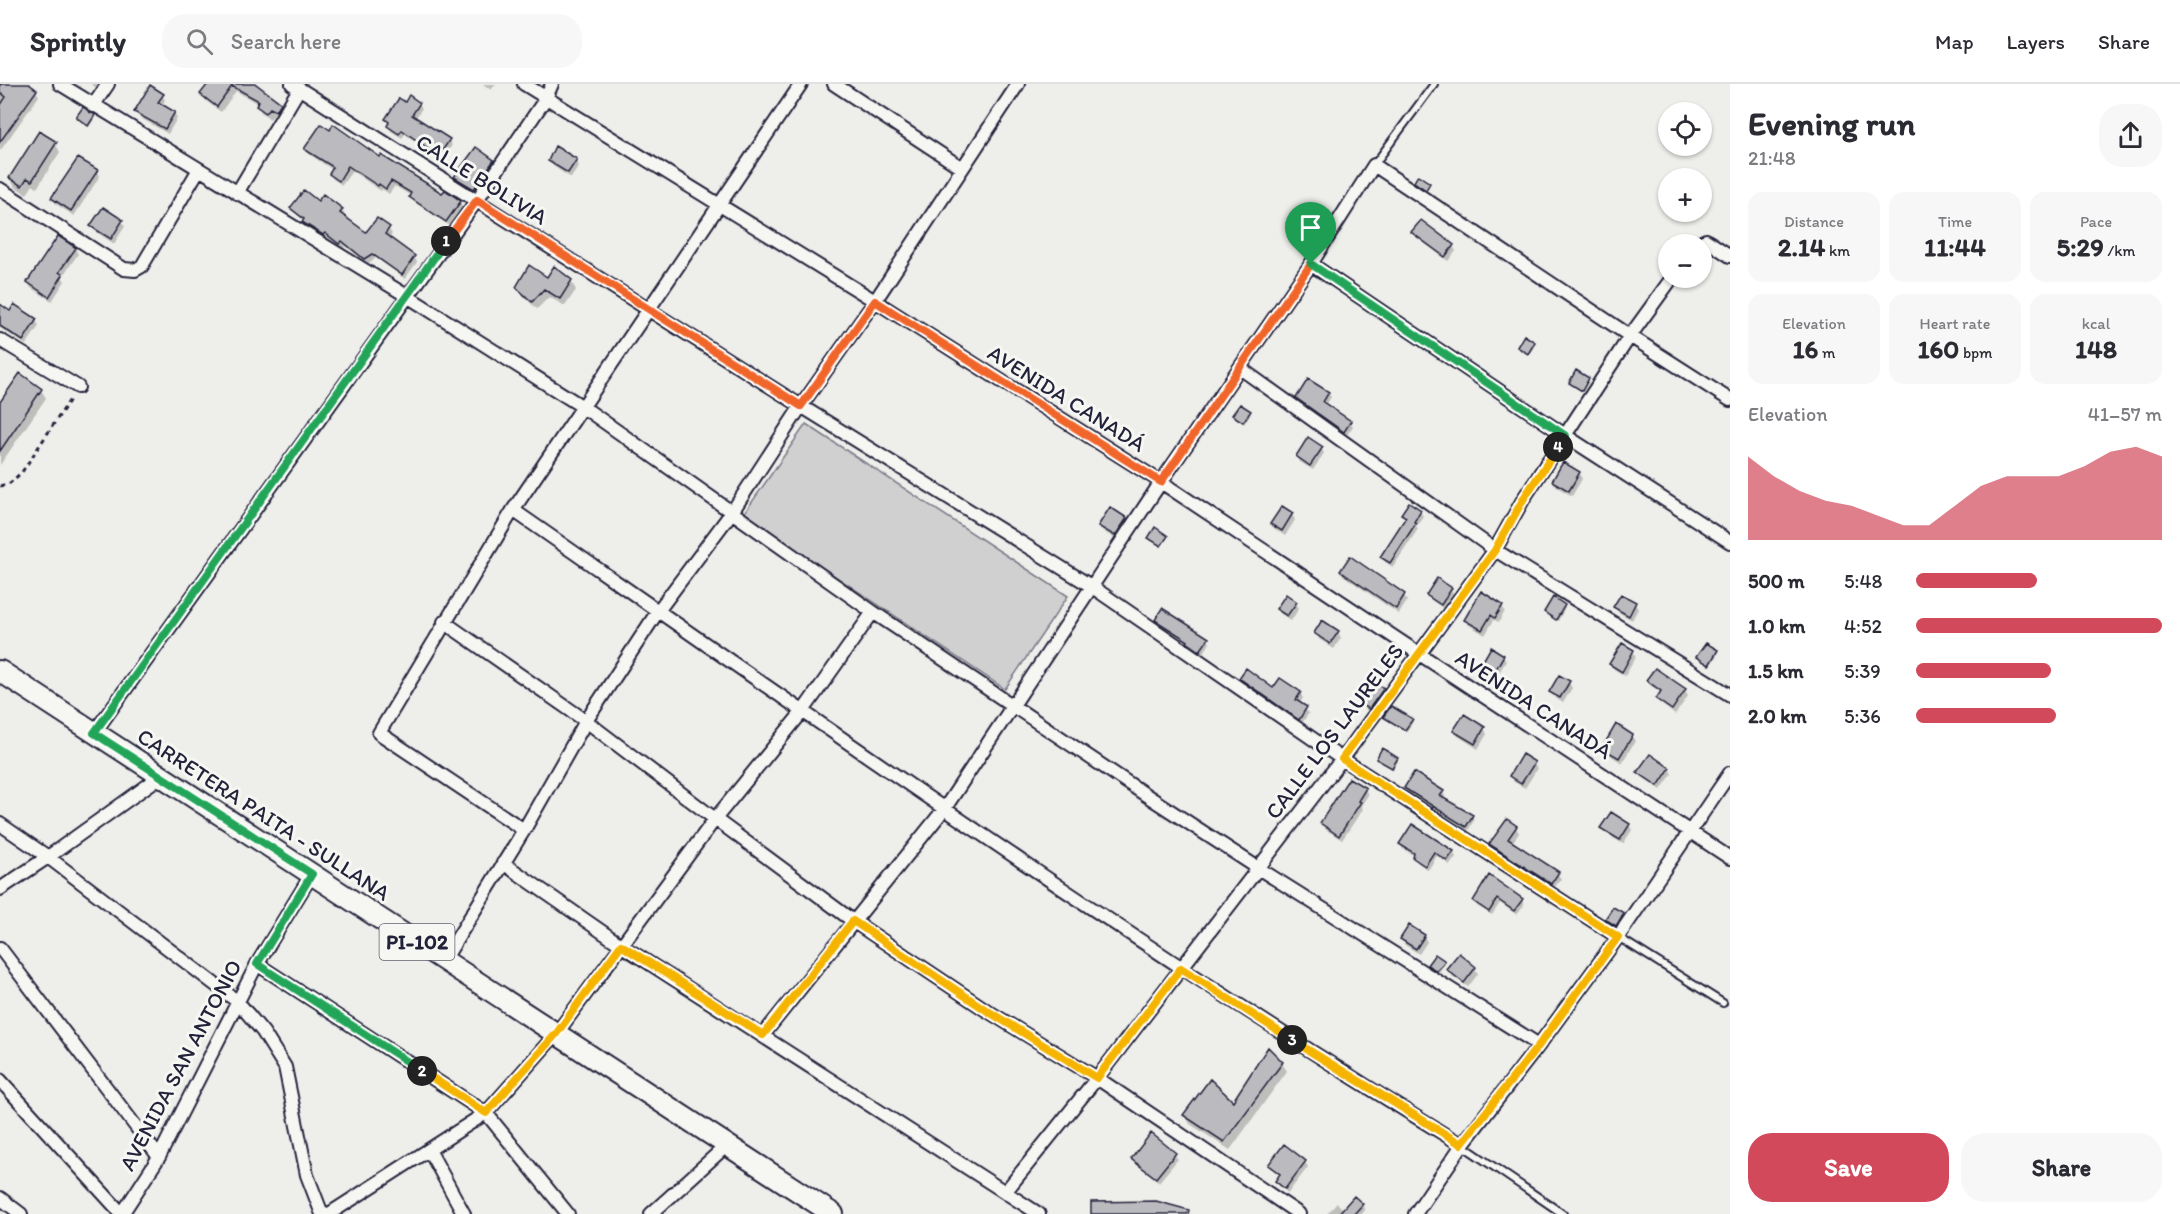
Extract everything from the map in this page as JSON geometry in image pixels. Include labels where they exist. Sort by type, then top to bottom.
[{"type":"main road","name":"CARRETERA PAITA - SULLANA","points":[[0,671],[831,1214]]},
{"type":"street","points":[[60,84],[407,296],[583,407],[873,612],[1258,868],[1539,1045]]},
{"type":"street","points":[[93,106],[108,84]]},
{"type":"street","name":"AVENIDA CANADÁ","points":[[524,84],[875,301],[1161,482],[1730,858]]},
{"type":"street","points":[[94,733],[477,200],[546,98],[552,84]]},
{"type":"street","points":[[524,830],[379,733],[513,510],[801,84]]},
{"type":"street","points":[[834,84],[962,168]]},
{"type":"street","points":[[444,960],[524,830],[586,721],[658,611],[732,512],[1018,84]]},
{"type":"street","points":[[237,193],[296,86]]},
{"type":"street","name":"CALLE BOLIVIA","points":[[296,86],[801,406],[1091,586],[1342,759],[1618,937]]},
{"type":"street","points":[[763,1035],[945,808],[1091,586],[1311,264],[1374,165],[1730,400]]},
{"type":"street","points":[[0,189],[124,269],[135,270],[142,266],[199,170]]},
{"type":"street","points":[[1712,244],[1730,256]]},
{"type":"street","points":[[1311,264],[1566,436],[1730,542]]},
{"type":"street","name":"CALLE LOS LAURELES","points":[[1006,1191],[1097,1078],[1342,759],[1495,550],[1524,498],[1630,336],[1665,288]]},
{"type":"street","points":[[0,340],[78,387]]},
{"type":"street","points":[[1240,368],[1495,550],[1730,695]]},
{"type":"street","points":[[513,510],[1181,968],[1332,1066],[1461,1144]]},
{"type":"street","points":[[329,1214],[486,1113],[556,1034],[715,819],[803,711],[873,612]]},
{"type":"street","points":[[444,622],[586,721],[853,921],[986,1010],[1097,1078],[1299,1214]]},
{"type":"street","points":[[1415,1214],[1461,1144],[1539,1045],[1618,937],[1730,773]]},
{"type":"street","points":[[0,889],[161,776]]},
{"type":"street","points":[[0,824],[48,857],[238,1002],[263,1032],[285,1067],[307,1175],[322,1214]]},
{"type":"street","points":[[503,863],[621,945],[1039,1214]]},
{"type":"street","name":"AVENIDA SAN ANTONIO","points":[[122,1214],[159,1157],[257,964],[312,874]]},
{"type":"street","points":[[0,948],[159,1157]]},
{"type":"street","points":[[257,964],[486,1113],[568,1214]]},
{"type":"street","points":[[0,1080],[122,1214]]},
{"type":"street","points":[[651,1214],[726,1146]]},
{"type":"street","points":[[429,1150],[464,1214]]},
{"type":"street","points":[[0,1198],[21,1214]]},
{"type":"lane","points":[[1374,165],[1434,84]]},
{"type":"lane","points":[[1618,937],[1723,1003]]},
{"type":"lane","points":[[1461,1144],[1563,1214]]},
{"type":"path","points":[[0,486],[10,483],[22,472],[78,387]]},
{"type":"shaded area","points":[[806,424],[1068,596],[1005,689],[743,515]]},
{"type":"building","points":[[0,84],[29,84],[37,90],[0,142],[0,106],[6,97],[0,92]]},
{"type":"building","points":[[208,84],[256,84],[281,103],[276,111],[270,108],[266,113],[256,106],[259,101],[232,86],[217,107],[200,94]]},
{"type":"building","points":[[150,85],[164,94],[158,102],[175,112],[165,129],[134,112]]},
{"type":"building","points":[[409,95],[420,103],[412,115],[450,139],[439,156],[402,130],[399,134],[387,126],[389,122],[385,119],[399,98],[405,102]]},
{"type":"building","points":[[83,107],[95,115],[88,126],[76,117]]},
{"type":"building","points":[[321,124],[330,130],[333,124],[380,157],[381,155],[442,193],[445,190],[461,201],[446,222],[409,197],[411,193],[391,181],[386,189],[348,166],[339,181],[329,174],[333,167],[304,149]]},
{"type":"building","points":[[39,131],[57,142],[32,181],[27,178],[22,186],[9,178]]},
{"type":"building","points":[[555,146],[577,159],[568,173],[548,161]]},
{"type":"building","points":[[476,147],[494,160],[474,189],[454,177]]},
{"type":"building","points":[[78,158],[98,170],[71,211],[51,198]]},
{"type":"building","points":[[1418,175],[1430,183],[1426,190],[1414,182]]},
{"type":"building","points":[[304,190],[318,201],[323,194],[343,209],[340,213],[366,232],[377,218],[390,227],[385,234],[415,256],[402,275],[372,254],[364,259],[342,241],[339,244],[325,233],[323,235],[302,222],[304,219],[290,208]]},
{"type":"building","points":[[103,207],[123,220],[111,239],[90,226]]},
{"type":"building","points":[[1421,220],[1454,245],[1445,257],[1411,232]]},
{"type":"building","points":[[58,236],[76,248],[59,272],[63,275],[49,297],[27,282]]},
{"type":"building","points":[[529,265],[547,277],[554,266],[572,280],[560,299],[544,289],[532,302],[516,287]]},
{"type":"building","points":[[0,304],[10,311],[14,304],[37,319],[23,341],[0,326]]},
{"type":"building","points":[[1524,335],[1535,342],[1528,354],[1517,347]]},
{"type":"building","points":[[1576,370],[1589,378],[1582,391],[1569,383]]},
{"type":"building","points":[[20,373],[42,389],[0,451],[0,402]]},
{"type":"building","points":[[1308,379],[1329,392],[1323,402],[1351,421],[1344,432],[1296,398]]},
{"type":"building","points":[[1240,404],[1251,411],[1243,422],[1232,415]]},
{"type":"building","points":[[1308,437],[1323,447],[1310,466],[1296,456]]},
{"type":"building","points":[[1563,462],[1580,472],[1569,491],[1552,481]]},
{"type":"building","points":[[1409,502],[1421,510],[1414,522],[1416,523],[1390,563],[1380,557],[1406,517],[1401,514]]},
{"type":"building","points":[[1282,506],[1293,513],[1282,531],[1270,524]]},
{"type":"building","points":[[1110,507],[1127,518],[1115,536],[1098,526]]},
{"type":"building","points":[[1155,527],[1168,536],[1161,546],[1148,538]]},
{"type":"building","points":[[1350,556],[1405,594],[1396,609],[1340,571]]},
{"type":"building","points":[[1437,578],[1452,588],[1441,605],[1426,595]]},
{"type":"building","points":[[1481,591],[1503,605],[1495,618],[1491,615],[1482,630],[1464,620]]},
{"type":"building","points":[[1286,594],[1297,602],[1287,616],[1276,609]]},
{"type":"building","points":[[1621,594],[1636,602],[1629,616],[1613,607]]},
{"type":"building","points":[[1553,597],[1565,605],[1556,620],[1544,612]]},
{"type":"building","points":[[1162,608],[1209,638],[1200,651],[1155,620]]},
{"type":"building","points":[[1322,620],[1339,631],[1330,644],[1314,633]]},
{"type":"building","points":[[1622,643],[1634,650],[1622,672],[1609,664]]},
{"type":"building","points":[[1706,643],[1718,650],[1709,665],[1696,657]]},
{"type":"building","points":[[1491,647],[1504,655],[1493,674],[1480,666]]},
{"type":"building","points":[[1246,668],[1273,688],[1280,678],[1301,692],[1296,700],[1307,707],[1299,720],[1239,678]]},
{"type":"building","points":[[1655,668],[1686,689],[1672,710],[1656,699],[1661,691],[1646,680]]},
{"type":"building","points":[[1559,675],[1570,681],[1560,698],[1549,692]]},
{"type":"building","points":[[1368,679],[1384,688],[1369,709],[1356,701]]},
{"type":"building","points":[[1391,706],[1413,719],[1405,730],[1383,717]]},
{"type":"building","points":[[1464,714],[1485,727],[1475,744],[1453,731]]},
{"type":"building","points":[[1616,724],[1633,735],[1619,758],[1602,748]]},
{"type":"building","points":[[1382,748],[1398,758],[1392,768],[1376,759]]},
{"type":"building","points":[[1522,754],[1535,762],[1521,784],[1509,776]]},
{"type":"building","points":[[1650,754],[1670,768],[1658,786],[1637,772]]},
{"type":"building","points":[[1414,772],[1444,791],[1440,796],[1473,815],[1466,827],[1404,788]]},
{"type":"building","points":[[1349,778],[1366,788],[1358,801],[1361,802],[1339,836],[1320,823]]},
{"type":"building","points":[[1611,812],[1630,824],[1620,840],[1600,828]]},
{"type":"building","points":[[1507,819],[1517,826],[1508,839],[1559,872],[1551,884],[1489,844]]},
{"type":"building","points":[[1412,824],[1454,851],[1447,861],[1434,852],[1425,866],[1413,858],[1414,853],[1399,844]]},
{"type":"building","points":[[1489,875],[1523,899],[1514,911],[1497,899],[1489,912],[1473,901]]},
{"type":"building","points":[[1613,907],[1624,913],[1616,926],[1605,919]]},
{"type":"building","points":[[1409,925],[1425,935],[1416,949],[1400,939]]},
{"type":"building","points":[[1459,953],[1476,967],[1464,983],[1446,969]]},
{"type":"building","points":[[1435,954],[1445,961],[1437,971],[1427,965]]},
{"type":"building","points":[[1268,1047],[1283,1062],[1224,1142],[1183,1115],[1210,1079],[1233,1101]]},
{"type":"building","points":[[1151,1133],[1176,1153],[1156,1178],[1131,1159]]},
{"type":"building","points":[[1284,1144],[1306,1161],[1285,1189],[1275,1181],[1280,1174],[1268,1165]]},
{"type":"building","points":[[1354,1196],[1363,1204],[1354,1214],[1338,1214]]},
{"type":"building","points":[[1156,1201],[1189,1210],[1188,1214],[1091,1214],[1091,1202]]},
{"type":"route","points":[[477,200],[801,406],[875,301],[1161,482],[1311,264],[1566,436],[1524,498],[1495,550],[1342,759],[1618,937],[1539,1045],[1461,1144],[1332,1066],[1181,968],[1097,1078],[986,1010],[853,921],[763,1035],[621,945],[556,1034],[486,1113],[257,964],[312,874],[94,733],[477,200]]}]
